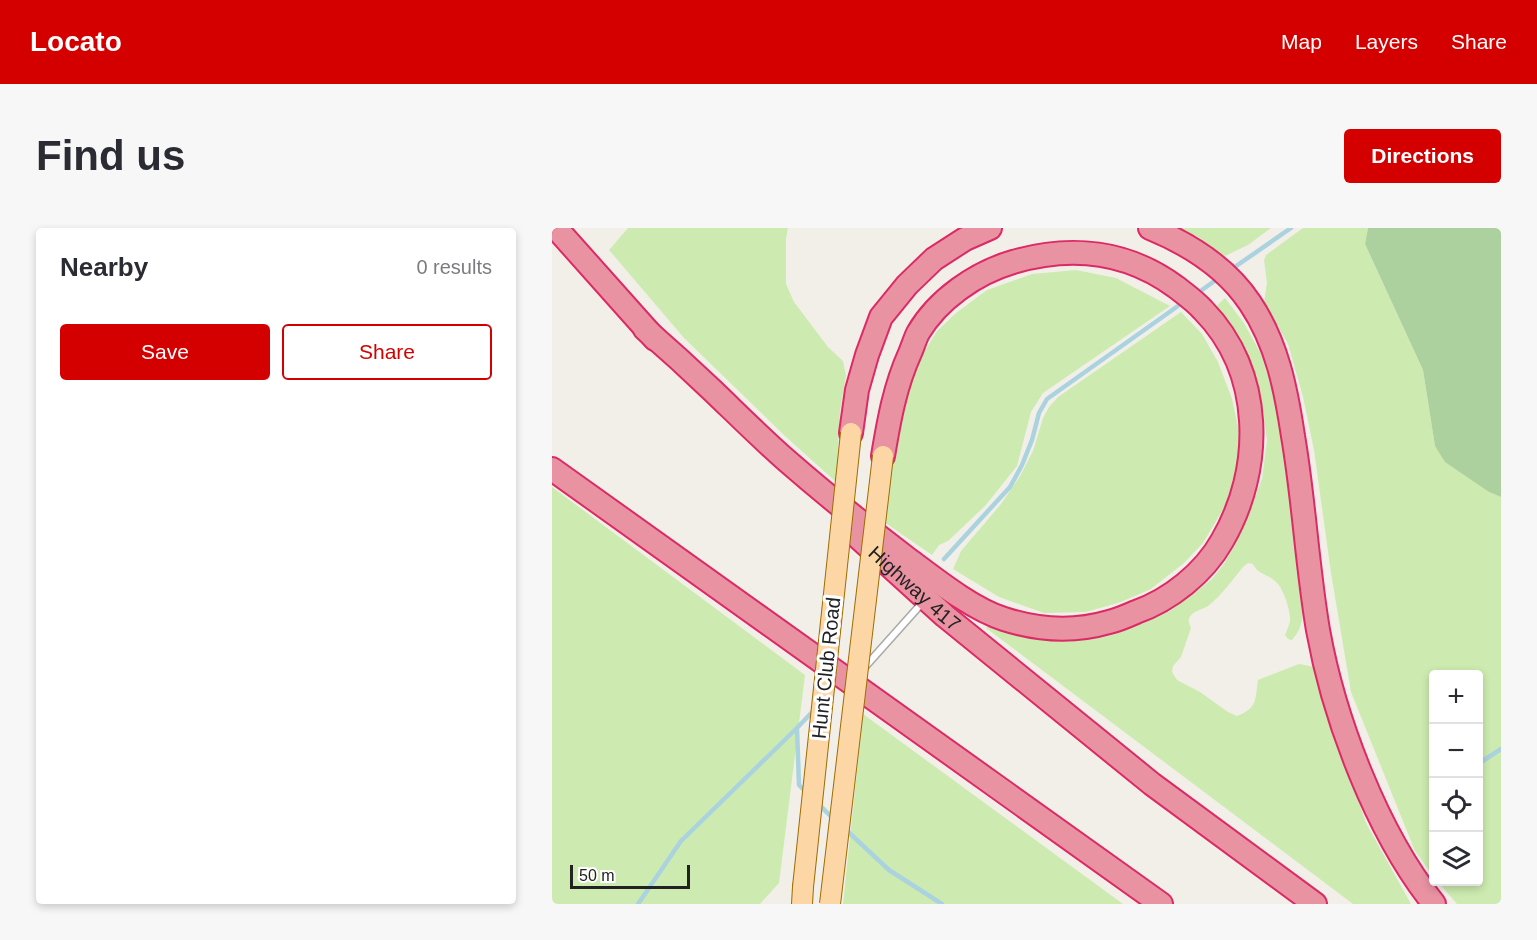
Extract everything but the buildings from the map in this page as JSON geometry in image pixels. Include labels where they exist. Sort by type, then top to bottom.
[{"type":"highway","name":"Highway 417","points":[[556,228],[743,433],[926,599],[1152,784],[1315,904]]},
{"type":"highway","points":[[851,433],[857,390],[881,317],[907,285],[934,259],[965,239],[990,228]]},
{"type":"highway","points":[[1150,228],[1197,251],[1228,276],[1250,303],[1268,334],[1280,369],[1296,450],[1319,631],[1329,678],[1360,771],[1379,816],[1402,859],[1434,904]]},
{"type":"highway","points":[[645,328],[788,462],[938,582],[964,600],[1000,618],[1037,627],[1074,628],[1109,622],[1142,610],[1173,593],[1199,572],[1221,544],[1237,512],[1248,478],[1252,444],[1251,410],[1243,375],[1231,346],[1216,324],[1194,300],[1164,279],[1137,265],[1106,255],[1058,253],[1026,258],[996,267],[960,288],[937,309],[918,333],[896,388],[883,456]]},
{"type":"highway","points":[[552,470],[1161,904]]},
{"type":"main road","name":"Hunt Club Road","points":[[802,895],[851,433]]},
{"type":"main road","name":"Hunt Club Road","points":[[830,904],[883,456]]},
{"type":"lane","points":[[850,683],[926,599]]},
{"type":"green space","points":[[628,228],[788,228],[786,284],[794,302],[828,347],[843,361],[846,376],[840,411],[836,482],[684,338],[609,250]]},
{"type":"green space","points":[[1180,228],[1271,228],[1248,245],[1225,256],[1198,237]]},
{"type":"green space","points":[[1303,228],[1368,228],[1365,244],[1423,370],[1435,446],[1489,492],[1501,497],[1501,904],[1457,904],[1441,886],[1483,886],[1483,670],[1429,670],[1429,870],[1415,851],[1351,692],[1314,450],[1303,397],[1288,344],[1264,302],[1267,283],[1264,260],[1266,255]]},
{"type":"green space","points":[[1368,228],[1501,228],[1501,497],[1489,492],[1445,462],[1435,446],[1423,370],[1365,244]]},
{"type":"green space","points":[[1076,270],[1116,278],[1170,306],[1043,393],[1031,412],[1017,466],[985,506],[948,541],[939,545],[932,555],[884,522],[895,426],[912,372],[937,331],[956,313],[987,290],[1032,274]]},
{"type":"green space","points":[[1225,298],[1244,323],[1261,354],[1271,386],[1285,449],[1303,601],[1302,617],[1296,635],[1292,640],[1288,639],[1285,635],[1290,617],[1281,588],[1275,581],[1257,570],[1253,564],[1248,563],[1213,602],[1190,616],[1191,628],[1181,657],[1173,666],[1172,672],[1177,680],[1237,716],[1252,706],[1256,698],[1258,680],[1299,664],[1315,667],[1366,823],[1411,904],[1353,904],[986,628],[989,625],[1091,637],[1131,628],[1170,611],[1212,579],[1224,564],[1242,531],[1262,479],[1267,440],[1263,411],[1251,374],[1212,310]]},
{"type":"green space","points":[[1181,312],[1202,334],[1218,362],[1232,399],[1239,431],[1238,464],[1225,506],[1203,543],[1184,563],[1151,589],[1121,602],[1086,612],[1044,613],[999,597],[953,569],[961,551],[1001,504],[1020,476],[1033,451],[1043,418],[1049,407],[1058,397]]},
{"type":"green space","points":[[552,487],[805,675],[779,883],[760,904],[552,904]]},
{"type":"green space","points":[[863,714],[1123,904],[843,904]]},
{"type":"waterway","points":[[1229,271],[1291,228]]},
{"type":"waterway","points":[[1195,295],[1220,277]]},
{"type":"waterway","points":[[944,559],[1010,487],[1022,465],[1039,413],[1047,399],[1185,301]]},
{"type":"waterway","points":[[638,904],[681,841],[815,709]]},
{"type":"waterway","points":[[797,728],[799,785],[808,794]]},
{"type":"waterway","points":[[1483,761],[1501,749]]},
{"type":"waterway","points":[[818,804],[834,819]]},
{"type":"waterway","points":[[844,828],[889,870],[942,904]]}]
